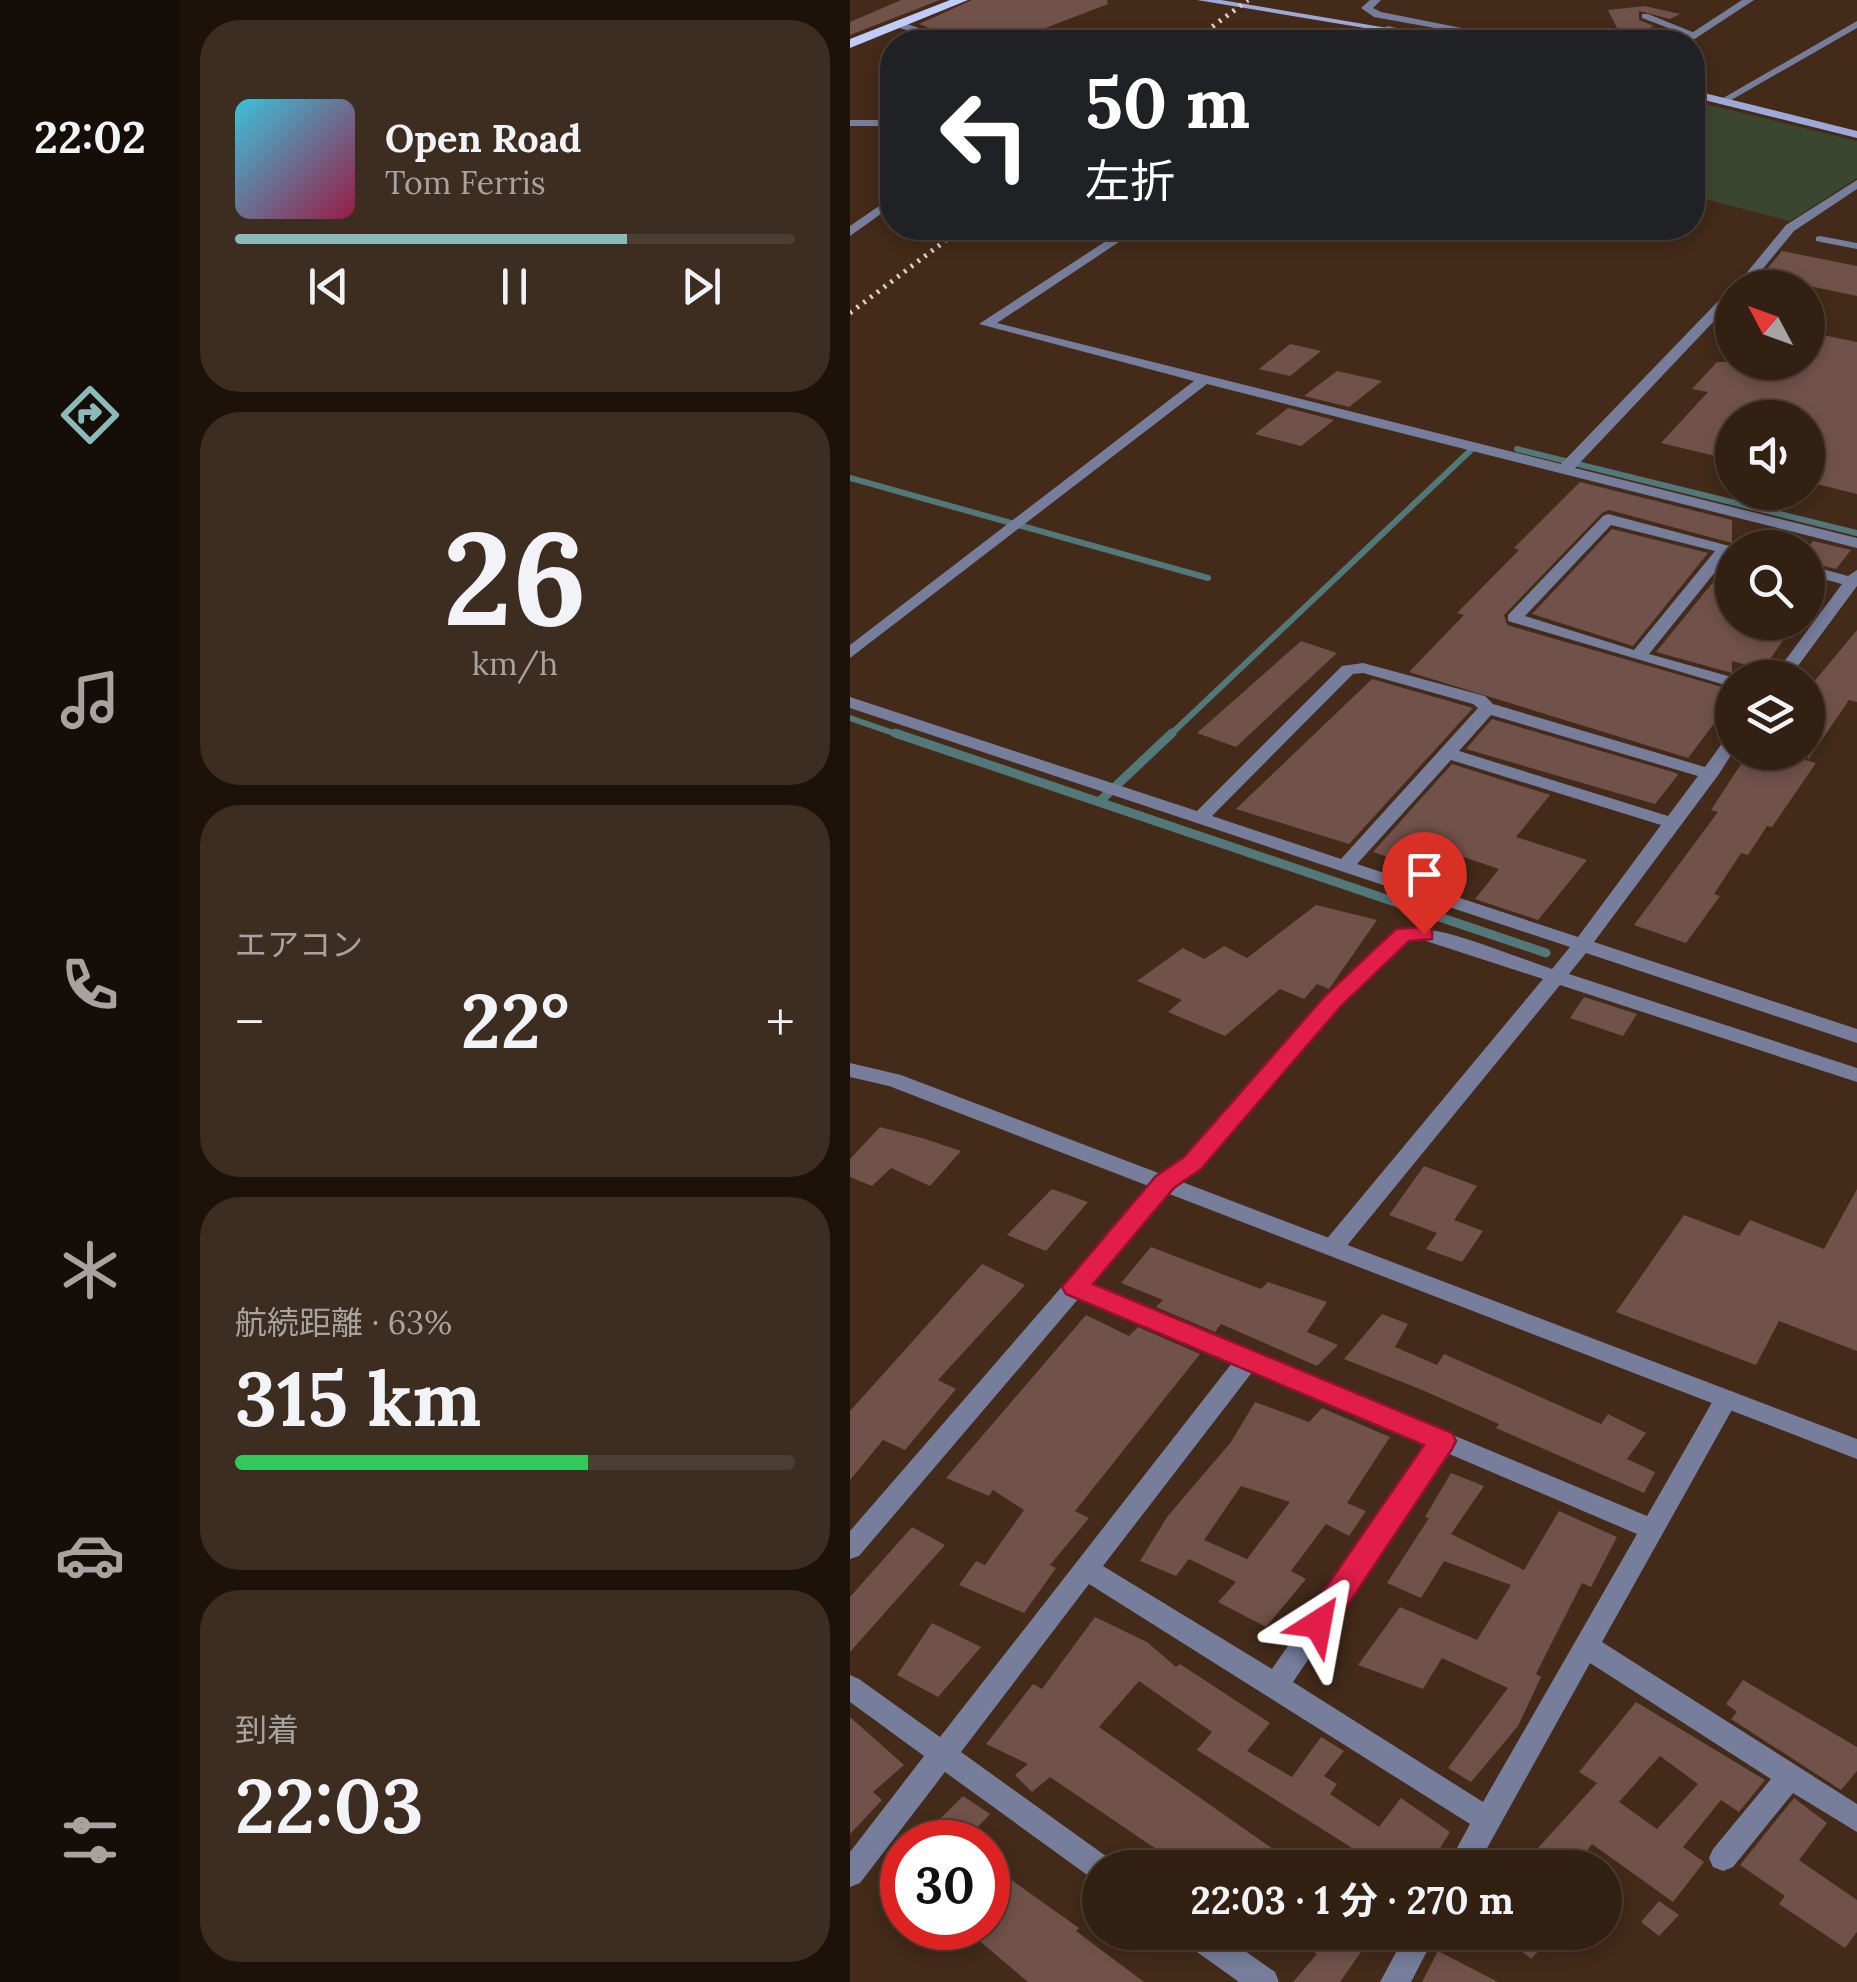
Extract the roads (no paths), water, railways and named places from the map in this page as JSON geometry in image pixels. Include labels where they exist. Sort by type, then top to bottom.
[{"type":"main road","points":[[883,30],[962,0]]},
{"type":"main road","points":[[1202,0],[1403,30]]},
{"type":"main road","points":[[850,44],[880,31]]},
{"type":"main road","points":[[1705,96],[1857,135]]},
{"type":"street","points":[[1376,0],[1366,8],[1378,15],[1461,30]]},
{"type":"street","points":[[1701,30],[1749,0]]},
{"type":"street","points":[[897,24],[917,30]]},
{"type":"street","points":[[1387,30],[1392,28]]},
{"type":"street","points":[[850,122],[880,123]]},
{"type":"street","points":[[1755,270],[1790,228],[1857,184]]},
{"type":"street","points":[[850,232],[880,210]]},
{"type":"street","points":[[1116,240],[986,324],[1857,543]]},
{"type":"street","points":[[1565,470],[1715,313]]},
{"type":"street","points":[[850,652],[1205,380]]},
{"type":"street","points":[[1715,546],[1608,519],[1514,618],[1715,677]]},
{"type":"street","points":[[1638,656],[1715,566]]},
{"type":"street","points":[[1793,660],[1854,578],[1825,573]]},
{"type":"street","points":[[1200,818],[1348,670],[1363,668],[1479,700],[1487,708],[1710,774]]},
{"type":"street","points":[[850,702],[1857,1036]]},
{"type":"street","points":[[1345,866],[1487,708]]},
{"type":"street","points":[[1448,753],[1673,823]]},
{"type":"street","points":[[1333,1247],[1582,945],[1715,767]]},
{"type":"street","points":[[850,1549],[1165,1182],[1192,1163],[1333,1001],[1404,934],[1424,934],[1857,1075]]},
{"type":"street","points":[[850,1070],[894,1080],[1165,1182],[1857,1450]]},
{"type":"street","points":[[1076,1287],[1652,1529]]},
{"type":"street","points":[[850,1874],[1248,1360]]},
{"type":"street","points":[[1470,1850],[1726,1399]]},
{"type":"street","points":[[1276,1685],[1442,1441]]},
{"type":"street","points":[[1086,1569],[1487,1820]]},
{"type":"street","points":[[1586,1646],[1857,1819]]},
{"type":"street","points":[[850,1687],[942,1758],[1082,1855]]},
{"type":"street","points":[[1723,1858],[1790,1776]]},
{"type":"street","points":[[1219,1950],[1264,1982]]},
{"type":"street","points":[[1395,1982],[1413,1950]]},
{"type":"lane","points":[[1644,16],[1684,30]]},
{"type":"lane","points":[[1724,100],[1857,24]]},
{"type":"lane","points":[[1820,239],[1857,246]]},
{"type":"waterway","points":[[1517,449],[1857,533]]},
{"type":"waterway","points":[[1169,736],[1471,450]]},
{"type":"waterway","points":[[850,478],[1208,578]]},
{"type":"waterway","points":[[850,718],[902,736]]},
{"type":"waterway","points":[[895,733],[1546,953]]},
{"type":"waterway","points":[[1100,801],[1172,733]]},
{"type":"railway","points":[[1208,30],[1248,0]]},
{"type":"railway","points":[[850,313],[946,240]]}]
